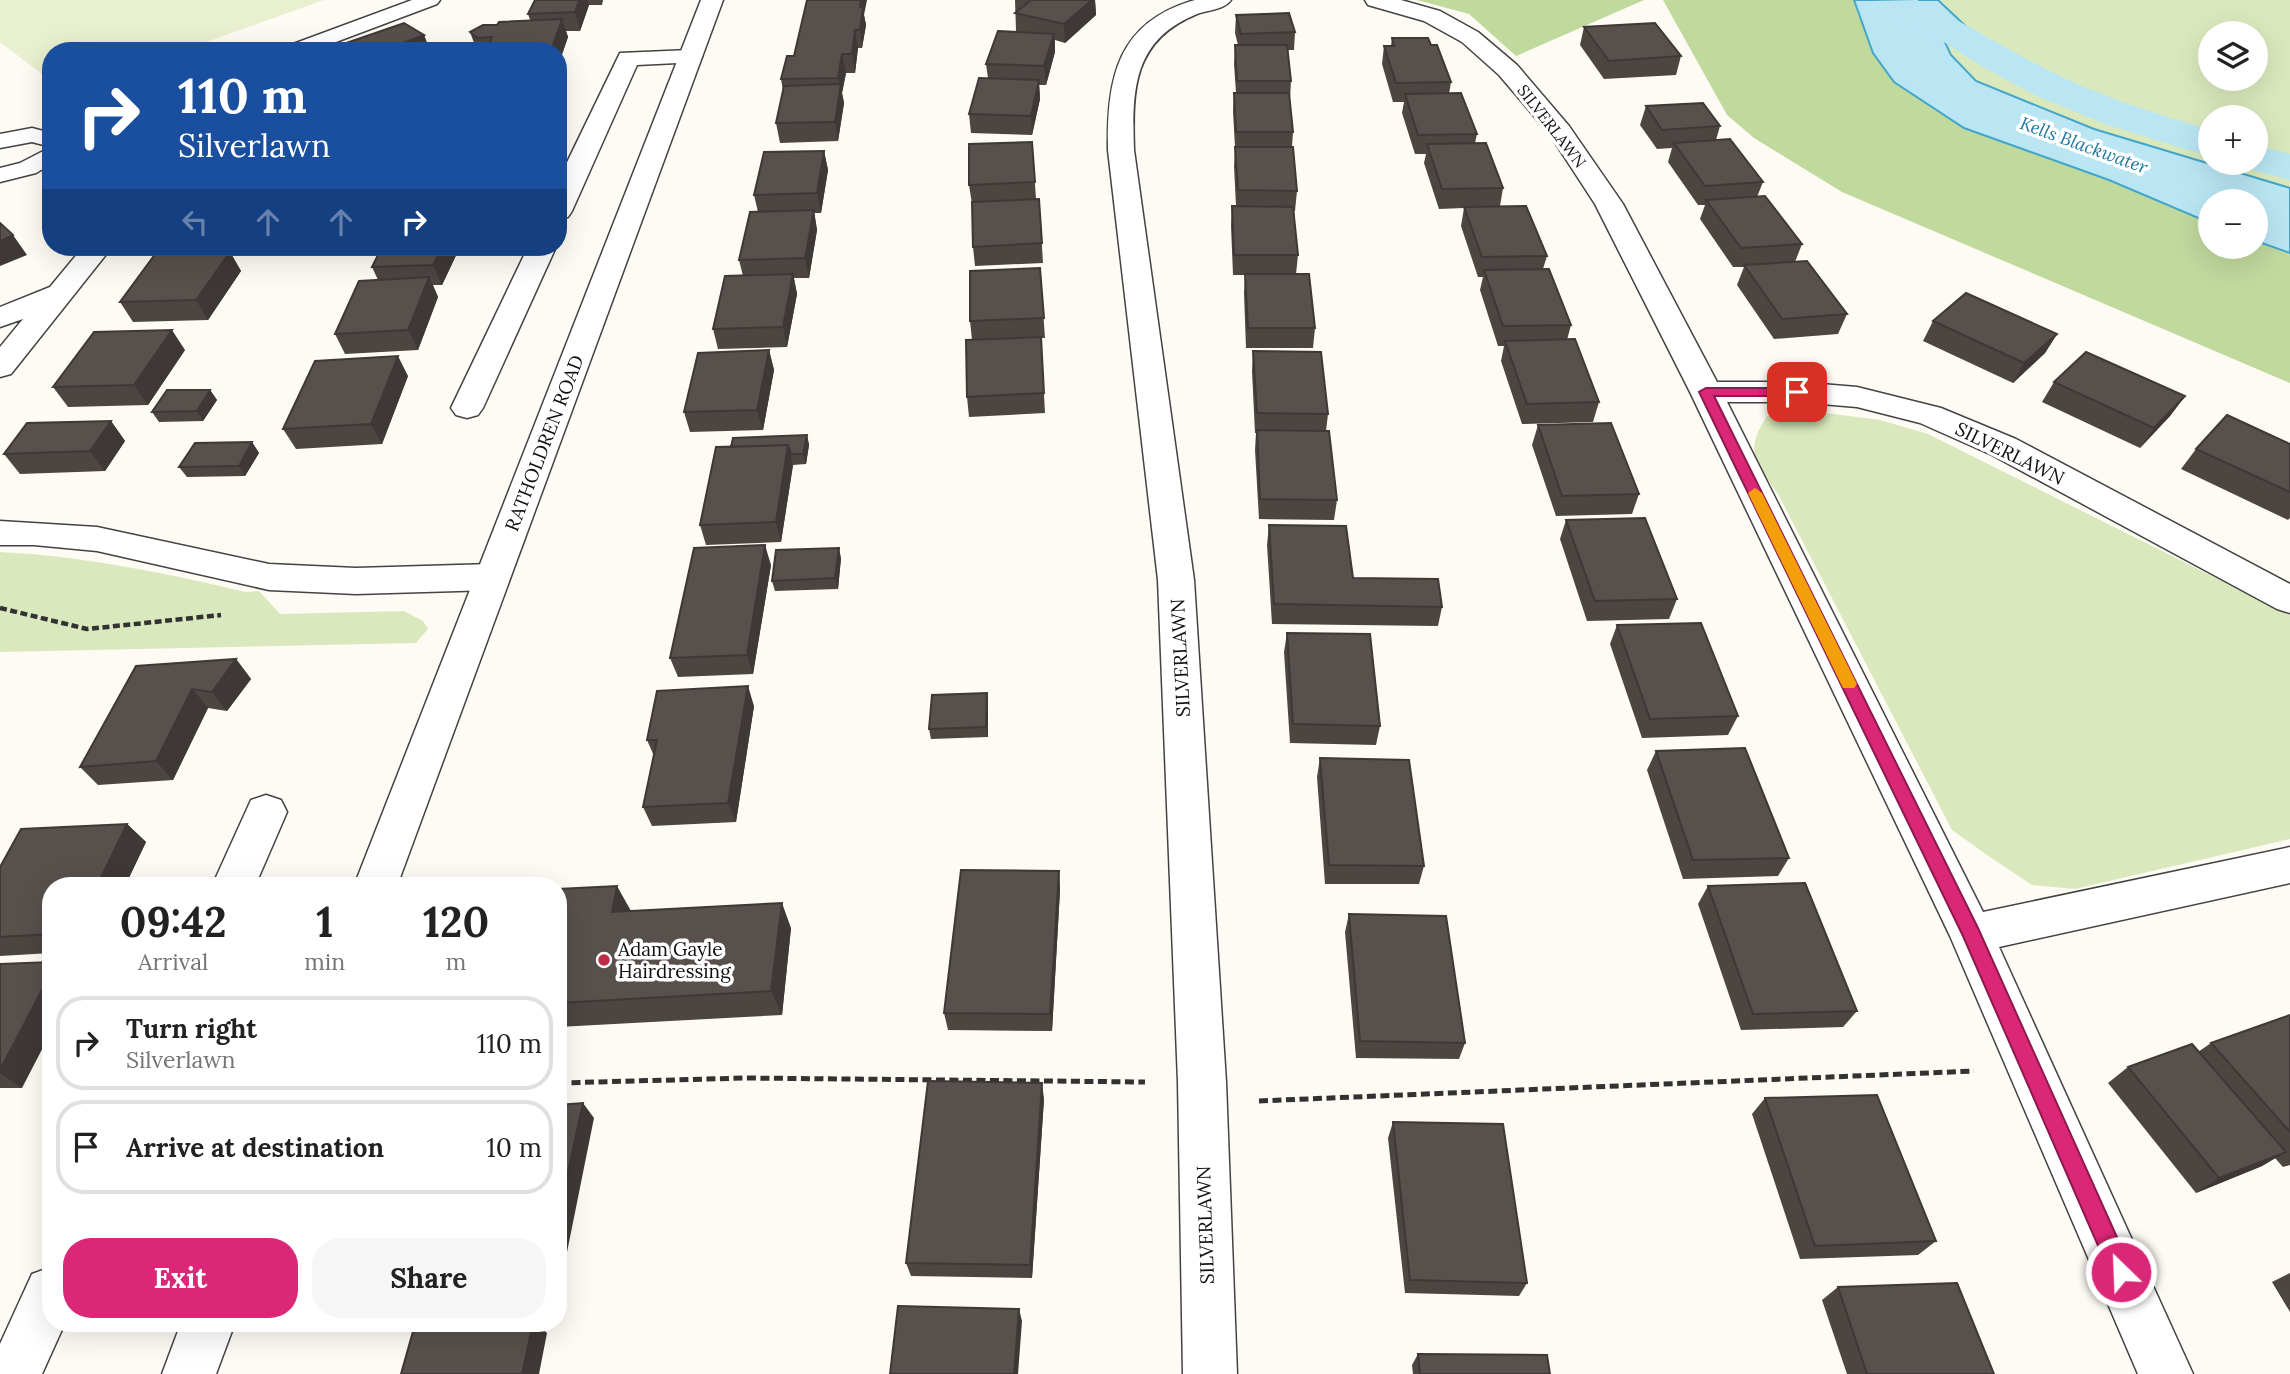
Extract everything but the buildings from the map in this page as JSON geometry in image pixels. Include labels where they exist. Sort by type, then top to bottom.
[{"type":"street","name":"RATHOLDREN ROAD","points":[[378,877],[712,0]]},
{"type":"street","name":"SILVERLAWN","points":[[1210,1374],[1202,1093],[1177,580],[1119,111],[1124,75],[1135,48],[1161,23],[1191,6],[1220,0]]},
{"type":"street","name":"SILVERLAWN","points":[[1376,0],[1432,16],[1470,37],[1508,70],[1560,131],[1609,204],[1706,392],[1971,934],[2166,1374]]},
{"type":"street","points":[[567,191],[628,58],[690,57]]},
{"type":"street","points":[[0,367],[91,256]]},
{"type":"street","points":[[467,408],[537,256]]},
{"type":"street","points":[[0,318],[62,292]]},
{"type":"street","name":"SILVERLAWN","points":[[1706,392],[1797,392],[1857,397],[1930,415],[2004,447],[2290,600]]},
{"type":"street","points":[[0,533],[97,539],[269,578],[356,581],[492,577]]},
{"type":"street","points":[[237,877],[266,812]]},
{"type":"street","points":[[1971,934],[2290,865]]},
{"type":"street","points":[[14,1374],[42,1313]]},
{"type":"street","points":[[189,1374],[205,1332]]},
{"type":"lane","points":[[316,42],[430,0]]},
{"type":"lane","points":[[0,141],[32,135],[42,138]]},
{"type":"lane","points":[[0,175],[28,168],[42,159]]},
{"type":"path","points":[[0,608],[87,629],[230,614]]},
{"type":"path","points":[[567,1083],[746,1079],[1202,1093],[2031,1068]]},
{"type":"green space","points":[[0,0],[324,0],[206,42],[42,42],[42,74],[0,42]]},
{"type":"green space","points":[[1417,0],[1644,0],[1516,56],[1469,14]]},
{"type":"green space","points":[[1663,0],[1854,0],[1858,15],[1894,82],[1964,128],[2109,180],[2198,218],[2198,259],[2268,259],[2268,245],[2290,253],[2290,383],[1842,192],[1754,138],[1727,115]]},
{"type":"green space","points":[[1938,0],[2290,0],[2290,188],[2247,175],[2268,175],[2268,105],[2198,105],[2198,160],[2094,129],[1976,81],[1950,55],[1941,36],[1971,33]]},
{"type":"green space","points":[[1802,410],[1880,420],[1928,434],[2290,615],[2290,839],[2075,889],[2032,885],[1952,830],[1778,494],[1755,457],[1756,439],[1767,416]]},
{"type":"green space","points":[[0,552],[93,561],[246,592],[259,591],[280,614],[404,611],[423,621],[428,629],[416,643],[0,652]]},
{"type":"water","name":"Kells Blackwater","points":[[1854,0],[1938,0],[1972,32],[1942,36],[1951,55],[1976,81],[2094,129],[2198,160],[2198,175],[2247,175],[2290,188],[2290,253],[2268,245],[2268,189],[2198,189],[2198,218],[2109,180],[1964,128],[1894,82],[1873,53]]},
{"type":"waterway","points":[[1889,1],[1949,29],[1997,59],[2051,87],[2120,115],[2198,140]]},
{"type":"waterway","points":[[2268,161],[2290,167]]},
{"type":"slow traffic","points":[[1755,493],[1849,684]]},
{"type":"place","name":"Adam Gayle Hairdressing","points":[[604,960]]},
{"type":"route","points":[[1797,392],[1706,392],[1971,934],[2121,1272]]}]
